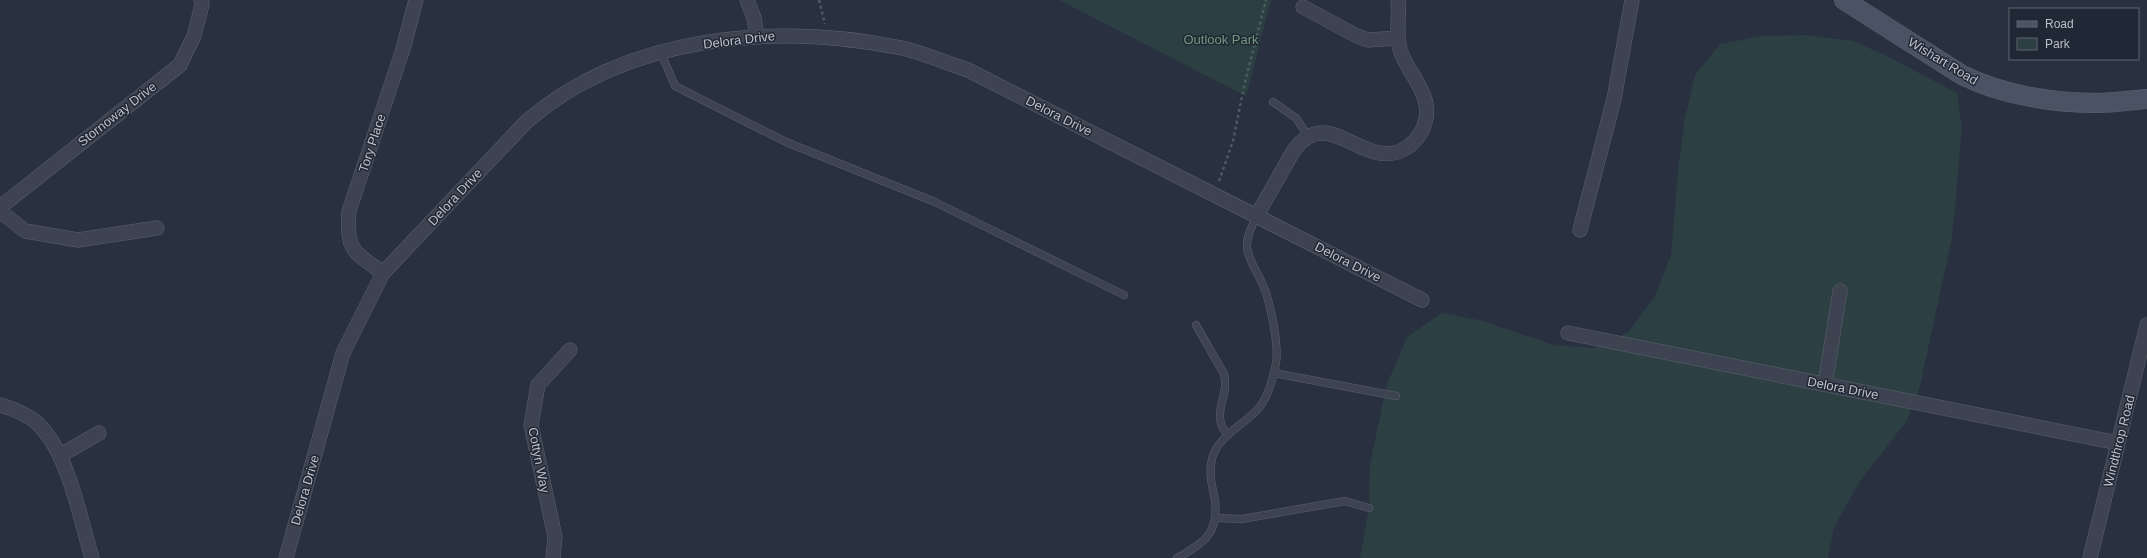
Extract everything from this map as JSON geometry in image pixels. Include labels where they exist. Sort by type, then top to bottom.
[{"type":"street","name":"Stornoway Drive","points":[[0,207],[180,65],[194,36],[202,5],[201,0]]},
{"type":"street","name":"Tory Place","points":[[383,273],[355,252],[347,234],[349,212],[403,49],[416,0]]},
{"type":"street","points":[[747,0],[754,18],[757,36]]},
{"type":"street","points":[[1257,215],[1294,150],[1300,141],[1308,136],[1318,133],[1331,133],[1377,154],[1396,152],[1413,142],[1425,126],[1427,116],[1423,94],[1403,57],[1398,38],[1398,0]]},
{"type":"street","points":[[1580,230],[1614,99],[1632,0]]},
{"type":"street","name":"Wishart Road","points":[[1844,0],[1962,75],[1981,84],[2030,97],[2098,103],[2147,99]]},
{"type":"street","points":[[1303,7],[1357,36],[1368,40],[1398,38]]},
{"type":"street","name":"Delora Drive","points":[[286,558],[343,353],[383,273],[540,109],[590,78],[622,65],[661,53],[709,42],[757,36],[823,36],[903,48],[968,70],[1257,215],[1422,300]]},
{"type":"street","points":[[0,211],[25,231],[78,240],[157,228]]},
{"type":"street","points":[[1825,384],[1840,291]]},
{"type":"street","name":"Windthrop Road","points":[[2090,558],[2147,325]]},
{"type":"street","name":"Delora Drive","points":[[1568,333],[2118,443]]},
{"type":"street","name":"Cottyn Way","points":[[553,558],[555,536],[531,425],[538,385],[570,350]]},
{"type":"street","points":[[0,405],[12,409],[40,425],[61,455],[92,558]]},
{"type":"street","points":[[61,455],[99,434]]},
{"type":"lane","points":[[661,53],[675,86],[786,142],[936,202],[1124,295]]},
{"type":"lane","points":[[1273,102],[1296,118],[1308,136]]},
{"type":"lane","points":[[1177,558],[1199,546],[1207,538],[1216,518],[1210,469],[1215,451],[1228,435],[1258,409],[1264,400],[1274,373],[1276,350],[1267,296],[1263,284],[1249,257],[1247,246],[1248,236],[1257,215]]},
{"type":"lane","points":[[1196,324],[1225,378],[1226,394],[1219,412],[1219,421],[1228,435]]},
{"type":"lane","points":[[1274,373],[1396,396]]},
{"type":"lane","points":[[1216,518],[1242,519],[1345,501],[1369,508]]},
{"type":"path","points":[[819,0],[825,19],[823,36]]},
{"type":"path","points":[[1215,195],[1233,141],[1245,82],[1266,0]]},
{"type":"green space","name":"Outlook Park","points":[[1059,0],[1271,0],[1246,96]]},
{"type":"green space","points":[[1806,35],[1853,41],[1889,57],[1957,93],[1962,129],[1952,238],[1919,390],[1906,422],[1860,481],[1834,527],[1828,558],[1360,558],[1369,508],[1370,464],[1387,384],[1407,337],[1442,313],[1479,320],[1554,345],[1594,348],[1628,332],[1654,298],[1671,255],[1679,162],[1685,118],[1695,75],[1720,44],[1763,36]]}]
